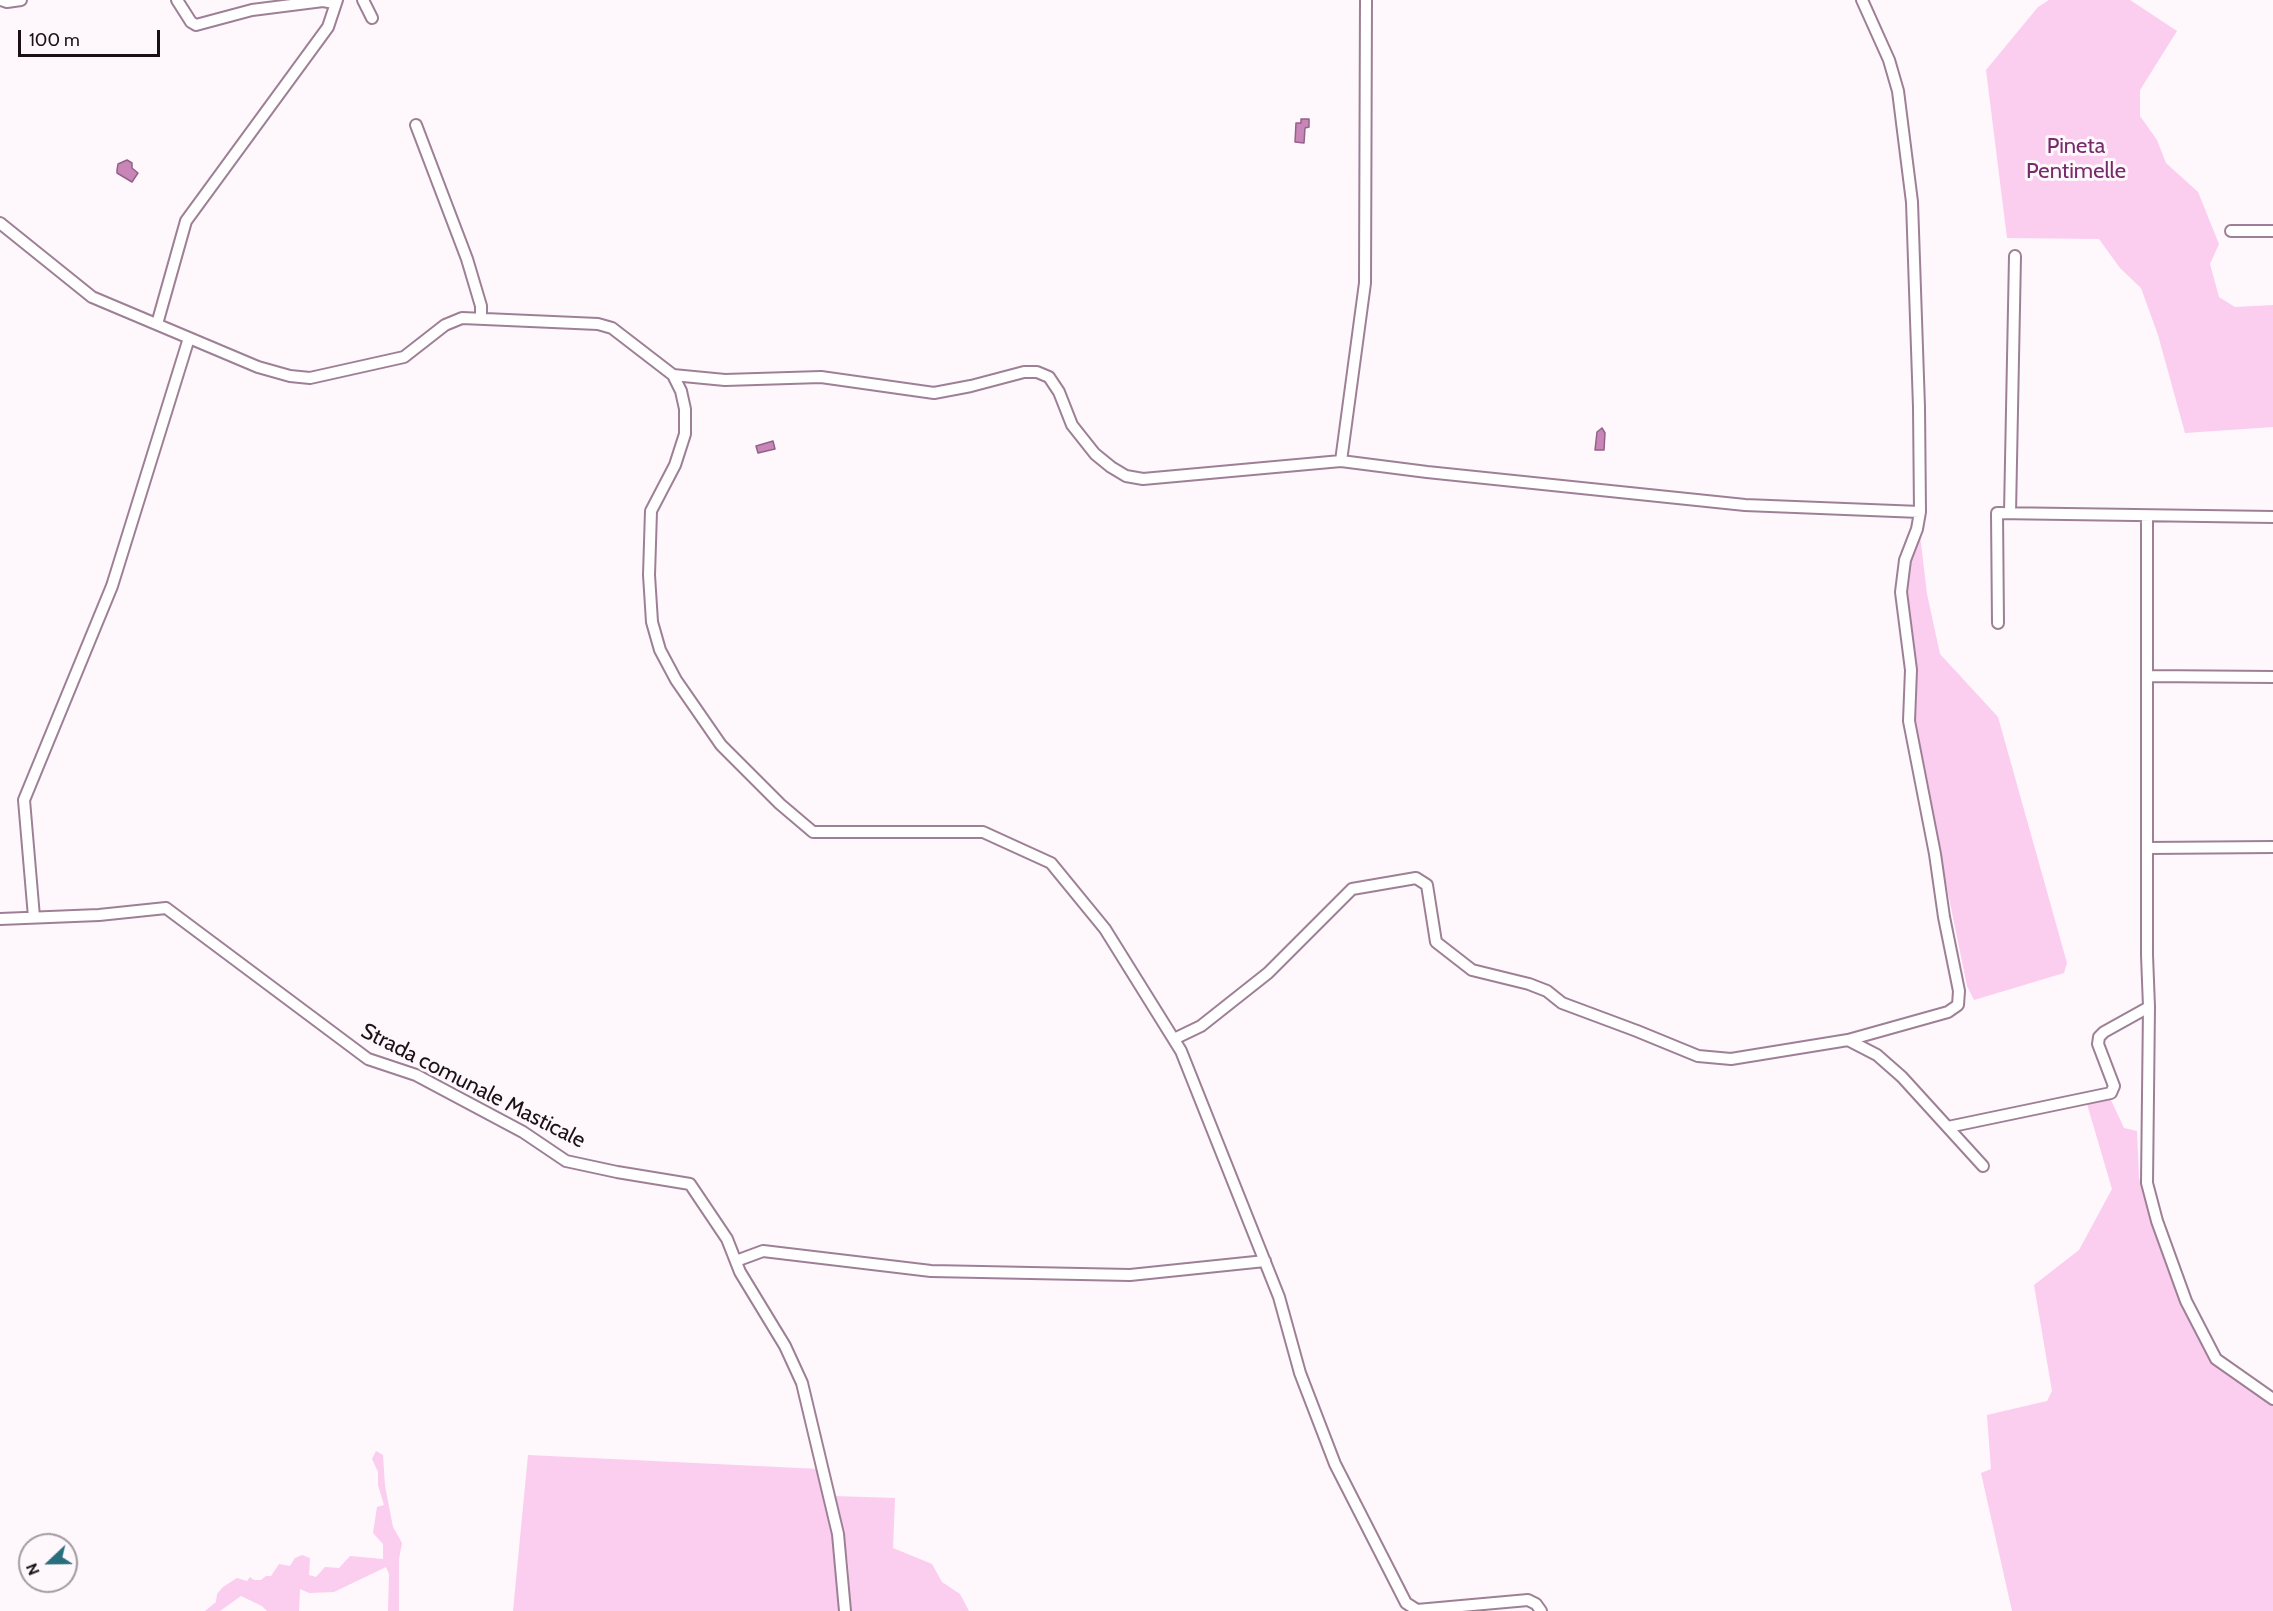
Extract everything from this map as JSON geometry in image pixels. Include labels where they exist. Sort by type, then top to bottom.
[{"type":"street","points":[[1,0],[7,2],[21,0]]},
{"type":"street","points":[[157,324],[186,221],[328,27],[335,1],[252,10],[196,25],[191,22],[177,0]]},
{"type":"street","points":[[363,0],[372,18]]},
{"type":"street","points":[[1341,461],[1365,284],[1366,0]]},
{"type":"street","points":[[1174,1039],[1201,1026],[1269,973],[1352,889],[1416,878],[1427,885],[1436,942],[1472,970],[1529,984],[1547,991],[1562,1003],[1698,1056],[1731,1059],[1848,1040],[1948,1012],[1958,1005],[1959,991],[1909,722],[1911,670],[1901,591],[1905,560],[1917,528],[1920,512],[1912,202],[1898,91],[1889,60],[1862,0]]},
{"type":"street","points":[[416,125],[467,259],[481,306],[481,319]]},
{"type":"street","points":[[0,224],[92,297],[258,367],[290,376],[310,378],[404,357],[452,321],[462,318],[598,324],[612,328],[674,375],[685,408],[685,434],[675,465],[651,512],[649,575],[652,622],[660,650],[676,680],[721,745],[780,804],[813,832],[983,832],[1051,863],[1105,929],[1181,1051],[1279,1297],[1300,1373],[1335,1464],[1406,1603],[1417,1610],[1528,1600],[1536,1604],[1541,1611]]},
{"type":"street","points":[[2231,231],[2273,231]]},
{"type":"street","points":[[2010,513],[2015,256]]},
{"type":"street","points":[[34,917],[24,800],[112,586],[189,338]]},
{"type":"street","points":[[674,375],[725,380],[821,377],[934,393],[1024,372],[1038,372],[1049,377],[1059,392],[1072,425],[1082,440],[1111,467],[1126,476],[1143,479],[1341,461],[1745,505],[1920,512]]},
{"type":"street","points":[[1998,623],[1997,513],[2273,518]]},
{"type":"street","points":[[2147,516],[2147,963],[2149,1007],[2147,1183],[2157,1221],[2186,1301],[2216,1359],[2273,1399]]},
{"type":"street","points":[[2147,676],[2273,677]]},
{"type":"street","points":[[2148,848],[2273,846]]},
{"type":"street","name":"Strada comunale Masticale","points":[[0,919],[99,915],[166,908],[368,1059],[416,1075],[523,1132],[566,1161],[690,1184],[727,1239],[740,1272],[785,1346],[802,1383],[838,1534],[845,1611]]},
{"type":"street","points":[[1948,1127],[2111,1093],[2114,1086],[2098,1044],[2098,1037],[2149,1007]]},
{"type":"street","points":[[1848,1040],[1877,1055],[1902,1077],[1983,1166]]},
{"type":"street","points":[[736,1261],[763,1251],[931,1270],[1130,1275],[1265,1261]]},
{"type":"green space","name":"Pineta Pentimelle","points":[[2049,0],[2130,0],[2177,31],[2140,90],[2140,116],[2157,140],[2166,163],[2198,192],[2219,244],[2210,264],[2219,297],[2235,307],[2273,305],[2273,427],[2185,433],[2158,335],[2141,288],[2120,268],[2099,239],[2007,238],[1986,70],[2038,7]]},
{"type":"green space","points":[[1920,535],[1927,594],[1940,654],[1998,717],[2067,963],[2064,973],[1974,1000],[1967,986],[1913,722],[1902,578]]},
{"type":"green space","points":[[2110,1098],[2124,1128],[2137,1131],[2139,1178],[2161,1247],[2215,1363],[2273,1406],[2273,1611],[2012,1611],[1981,1473],[1991,1469],[1987,1415],[2047,1401],[2052,1391],[2034,1285],[2079,1250],[2112,1189],[2087,1104]]},
{"type":"green space","points":[[376,1451],[383,1455],[385,1486],[393,1527],[402,1543],[399,1559],[399,1611],[388,1611],[389,1574],[386,1567],[334,1592],[309,1593],[300,1589],[299,1611],[267,1611],[262,1606],[241,1596],[220,1611],[205,1611],[216,1602],[217,1594],[223,1587],[237,1578],[247,1581],[250,1577],[254,1580],[261,1580],[266,1576],[271,1576],[279,1564],[290,1566],[295,1558],[302,1555],[310,1558],[309,1575],[316,1577],[325,1567],[339,1568],[350,1556],[383,1559],[383,1544],[373,1533],[377,1507],[384,1505],[378,1485],[378,1472],[372,1459]]},
{"type":"green space","points":[[528,1455],[820,1469],[838,1533],[844,1611],[513,1611]]},
{"type":"green space","points":[[834,1496],[895,1498],[893,1548],[932,1564],[942,1582],[960,1594],[969,1611],[851,1611],[848,1562]]},
{"type":"shaded area","points":[[1301,119],[1309,119],[1309,127],[1305,128],[1304,143],[1295,142],[1296,123],[1301,123]]},
{"type":"shaded area","points":[[127,160],[132,163],[132,168],[138,173],[132,182],[117,173],[118,164]]},
{"type":"shaded area","points":[[1602,428],[1605,433],[1604,450],[1595,450],[1597,432]]},
{"type":"shaded area","points":[[773,441],[775,449],[758,453],[756,446]]}]
